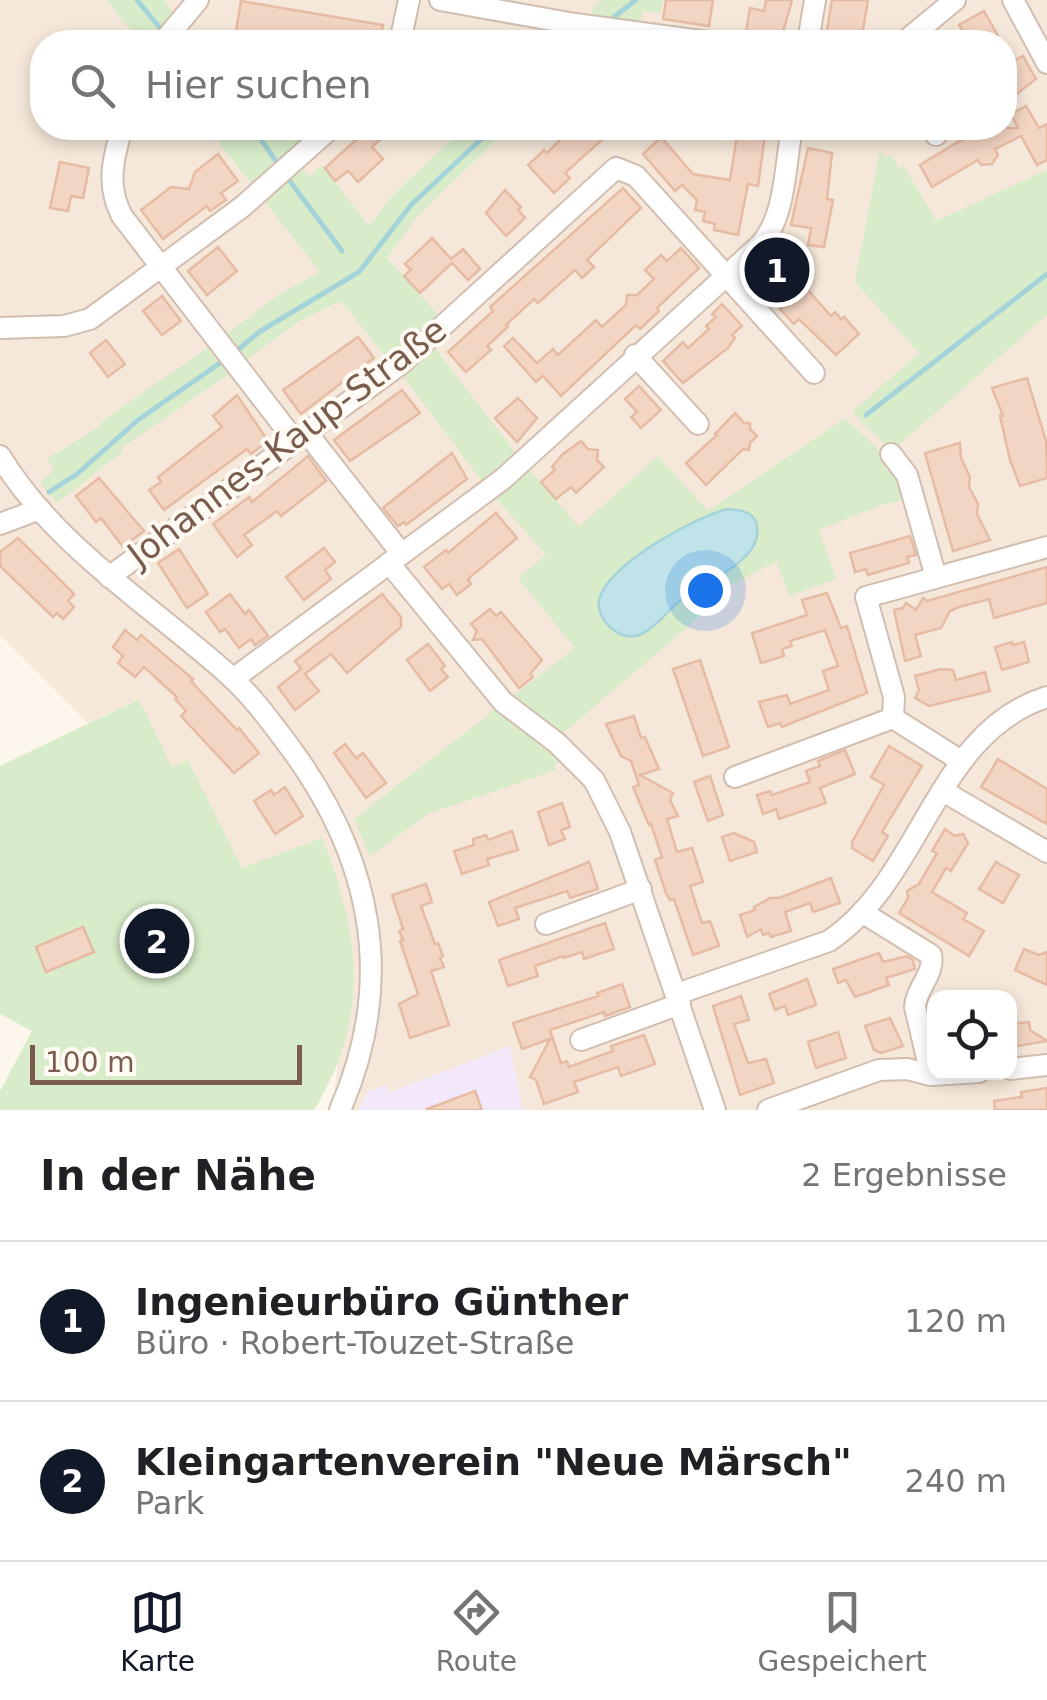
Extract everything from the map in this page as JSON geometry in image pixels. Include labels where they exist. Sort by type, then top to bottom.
[{"type":"street","points":[[172,30],[198,0]]},
{"type":"street","points":[[403,30],[409,0]]},
{"type":"street","points":[[440,0],[619,30]]},
{"type":"street","points":[[810,30],[815,0]]},
{"type":"street","points":[[919,30],[955,0]]},
{"type":"street","points":[[1013,0],[1047,63]]},
{"type":"street","points":[[119,140],[112,168],[115,204],[161,268],[301,437],[503,702],[594,780],[620,832],[641,889],[714,1110]]},
{"type":"street","points":[[0,328],[80,324],[242,207],[317,140]]},
{"type":"street","points":[[233,679],[503,478],[770,234],[790,140]]},
{"type":"street","name":"Johannes-Kaup-Straße","points":[[109,577],[402,363],[616,168],[636,176],[728,274]]},
{"type":"street","points":[[728,274],[814,372]]},
{"type":"street","points":[[635,356],[698,424]]},
{"type":"street","points":[[890,454],[907,475],[936,577]]},
{"type":"street","points":[[0,456],[68,540],[233,679],[264,712],[311,777],[352,857],[363,896],[370,953],[370,1004],[355,1075],[340,1110]]},
{"type":"street","points":[[0,524],[40,509]]},
{"type":"street","points":[[893,718],[894,697],[866,598],[1047,546]]},
{"type":"street","points":[[581,1040],[830,942],[864,914],[892,878],[961,762],[995,723],[1025,704],[1047,698]]},
{"type":"street","points":[[893,718],[961,762]]},
{"type":"street","points":[[735,777],[893,718]]},
{"type":"street","points":[[944,792],[1047,852]]},
{"type":"street","points":[[546,924],[641,889]]},
{"type":"street","points":[[864,914],[931,955],[932,966],[915,1007],[927,1058]]},
{"type":"street","points":[[1017,1068],[1047,1065]]},
{"type":"street","points":[[768,1110],[879,1070],[907,1069],[927,1074]]},
{"type":"shaded area","points":[[0,0],[1047,0],[1047,1110],[332,1110],[344,1013],[277,855],[242,869],[188,760],[172,767],[139,699],[88,723],[0,635]]},
{"type":"shaded area","points":[[510,1046],[523,1110],[359,1110],[367,1092],[386,1085],[390,1092]]},
{"type":"green space","points":[[107,0],[164,0],[175,15],[163,30],[131,30]]},
{"type":"green space","points":[[602,0],[663,0],[661,13],[643,11],[640,25],[591,18],[593,7]]},
{"type":"green space","points":[[217,140],[302,140],[304,142],[255,188]]},
{"type":"green space","points":[[451,140],[496,140],[416,218],[387,258],[441,318],[390,362],[341,301],[298,322],[246,360],[226,335],[279,294],[320,272],[265,202],[302,169],[310,176],[322,165],[369,226],[392,196]]},
{"type":"green space","points":[[880,150],[886,158],[891,155],[899,168],[904,166],[936,221],[1047,170],[1047,315],[892,451],[852,412],[919,353],[855,282]]},
{"type":"green space","points":[[212,345],[232,372],[123,447],[122,452],[57,503],[40,483],[55,469],[46,459],[96,429],[106,418]]},
{"type":"green space","points":[[434,347],[518,456],[484,484],[402,375]]},
{"type":"green space","points":[[845,418],[891,464],[908,499],[881,505],[819,530],[836,579],[789,596],[777,561],[707,598],[711,607],[560,736],[510,698],[575,648],[518,578],[546,555],[496,498],[529,469],[579,527],[658,456],[708,511]]},
{"type":"green space","points":[[139,699],[172,767],[188,760],[242,868],[322,838],[345,908],[354,976],[344,1043],[314,1110],[0,1110],[0,1091],[32,1031],[0,1014],[0,766]]},
{"type":"green space","points":[[497,708],[560,759],[554,767],[557,770],[430,813],[370,856],[354,819]]},
{"type":"water","points":[[727,509],[746,512],[756,522],[756,539],[750,551],[678,602],[647,631],[630,637],[610,627],[601,615],[599,600],[618,572],[674,532]]},
{"type":"building","points":[[666,0],[713,0],[709,26],[663,19]]},
{"type":"building","points":[[766,0],[792,0],[784,30],[746,30],[750,8],[764,11]]},
{"type":"building","points":[[832,0],[868,0],[863,30],[827,30]]},
{"type":"building","points":[[241,1],[383,25],[382,30],[236,30]]},
{"type":"building","points":[[984,11],[995,30],[962,30],[959,25]]},
{"type":"building","points":[[1023,56],[1036,79],[1017,94],[1017,59]]},
{"type":"building","points":[[1026,106],[1039,128],[1047,124],[1047,160],[1037,165],[1021,136],[1017,138],[1017,111]]},
{"type":"building","points":[[356,140],[380,140],[372,147],[383,159],[358,182],[348,171],[335,181],[325,168]]},
{"type":"building","points":[[560,140],[602,140],[565,173],[570,178],[554,193],[528,165],[544,150],[547,153]]},
{"type":"building","points":[[658,140],[664,140],[693,174],[730,180],[736,140],[764,140],[758,186],[748,184],[738,235],[714,230],[715,224],[703,221],[705,212],[695,210],[697,200],[682,185],[675,191],[643,154]]},
{"type":"building","points":[[961,140],[1013,140],[995,149],[998,155],[992,164],[981,165],[978,160],[932,187],[920,165]]},
{"type":"building","points":[[808,148],[832,153],[827,199],[833,200],[824,247],[808,245],[811,228],[791,225]]},
{"type":"building","points":[[218,154],[238,181],[221,193],[226,200],[210,211],[207,206],[163,239],[141,210],[171,187],[189,189],[195,172]]},
{"type":"building","points":[[60,162],[89,168],[83,198],[71,196],[68,211],[50,208]]},
{"type":"building","points":[[623,188],[641,208],[587,260],[594,267],[582,278],[575,270],[538,303],[534,299],[487,346],[491,350],[466,372],[448,352],[493,311],[490,307]]},
{"type":"building","points":[[505,190],[521,207],[518,210],[525,218],[506,236],[486,213]]},
{"type":"building","points":[[432,238],[451,259],[463,249],[480,269],[468,280],[452,263],[420,293],[404,276],[411,270],[405,264]]},
{"type":"building","points":[[218,247],[237,271],[207,295],[188,271]]},
{"type":"building","points":[[681,248],[699,268],[640,329],[636,325],[561,396],[543,376],[536,382],[504,346],[513,338],[537,363],[553,349],[558,355],[596,320],[602,327],[626,305],[627,295],[637,295],[654,279],[645,270],[661,255],[667,261]]},
{"type":"building","points":[[780,251],[796,269],[792,272],[831,316],[835,312],[841,319],[844,317],[859,334],[836,355],[799,319],[794,324],[764,284],[766,281],[758,271]]},
{"type":"building","points":[[162,296],[181,321],[162,335],[143,311]]},
{"type":"building","points":[[722,304],[742,326],[732,335],[735,338],[728,348],[683,383],[663,361],[683,342],[688,348],[709,329],[706,326],[716,317],[712,314]]},
{"type":"building","points":[[358,337],[374,358],[301,414],[283,390]]},
{"type":"building","points":[[106,340],[125,364],[108,377],[90,353]]},
{"type":"building","points":[[1027,378],[1046,441],[1047,478],[1020,486],[992,388]]},
{"type":"building","points":[[639,386],[661,410],[641,428],[631,417],[637,412],[625,399]]},
{"type":"building","points":[[402,390],[420,413],[350,461],[334,440]]},
{"type":"building","points":[[237,395],[268,441],[251,454],[247,449],[164,510],[149,490],[161,482],[158,477],[222,427],[213,416]]},
{"type":"building","points":[[518,398],[537,418],[517,442],[495,418]]},
{"type":"building","points":[[735,413],[744,423],[750,423],[757,436],[749,450],[743,449],[706,485],[686,463]]},
{"type":"building","points":[[581,441],[588,449],[598,450],[597,460],[604,467],[576,493],[571,487],[556,499],[541,482],[555,470],[552,467],[563,454]]},
{"type":"building","points":[[960,443],[969,487],[978,504],[977,514],[990,540],[953,551],[925,453]]},
{"type":"building","points":[[452,453],[467,479],[406,525],[404,522],[398,526],[383,508]]},
{"type":"building","points":[[308,456],[326,481],[281,516],[277,511],[244,535],[252,545],[237,557],[213,524],[249,497],[252,502]]},
{"type":"building","points":[[99,478],[144,531],[123,547],[101,518],[96,522],[76,496]]},
{"type":"building","points":[[496,513],[517,538],[468,579],[471,584],[457,595],[449,584],[442,589],[424,567],[446,550],[448,553]]},
{"type":"building","points":[[910,536],[916,555],[907,557],[909,563],[868,575],[866,569],[855,572],[850,553]]},
{"type":"building","points":[[18,538],[74,594],[68,601],[74,607],[63,619],[57,613],[53,617],[0,566],[0,552]]},
{"type":"building","points":[[324,548],[335,562],[325,570],[331,579],[304,600],[286,577]]},
{"type":"building","points":[[179,549],[208,594],[187,608],[158,563]]},
{"type":"building","points":[[1047,567],[1047,603],[994,618],[989,599],[959,607],[950,611],[941,628],[915,635],[921,656],[905,661],[894,610],[906,603],[916,610],[923,598],[927,601]]},
{"type":"building","points":[[827,593],[841,628],[847,626],[867,693],[782,727],[780,723],[768,727],[759,702],[787,695],[790,704],[829,690],[823,671],[838,666],[825,630],[790,641],[792,646],[782,649],[784,656],[761,663],[752,633],[807,615],[802,600]]},
{"type":"building","points":[[230,594],[245,614],[249,610],[268,636],[255,645],[251,639],[239,648],[225,629],[220,632],[206,612]]},
{"type":"building","points":[[382,594],[401,617],[401,627],[347,673],[331,654],[305,674],[319,691],[295,710],[278,687],[301,669],[295,661]]},
{"type":"building","points":[[490,609],[496,616],[501,612],[542,660],[530,674],[533,677],[519,688],[482,639],[473,640],[477,631],[471,624]]},
{"type":"building","points":[[125,630],[137,640],[141,635],[193,679],[259,753],[234,773],[181,716],[186,711],[177,697],[144,667],[135,677],[118,663],[123,656],[113,647]]},
{"type":"building","points":[[1024,642],[1029,662],[1002,670],[995,647]]},
{"type":"building","points":[[428,644],[445,666],[441,669],[448,677],[430,691],[407,660]]},
{"type":"building","points":[[700,660],[729,747],[703,756],[673,669]]},
{"type":"building","points":[[953,670],[956,680],[985,672],[990,691],[929,706],[915,698],[919,690],[915,676]]},
{"type":"building","points":[[634,716],[641,738],[645,737],[659,769],[640,775],[673,793],[670,800],[678,816],[667,819],[677,852],[692,848],[703,882],[690,886],[702,923],[710,921],[719,946],[693,955],[674,899],[670,900],[666,893],[655,860],[662,857],[633,787],[639,785],[631,761],[621,756],[606,724]]},
{"type":"building","points":[[345,744],[356,758],[363,753],[386,783],[366,798],[334,753]]},
{"type":"building","points":[[889,746],[922,766],[882,832],[888,836],[873,861],[852,848],[852,842],[884,785],[871,777]]},
{"type":"building","points":[[845,750],[855,774],[820,788],[826,803],[779,819],[776,809],[763,814],[757,795],[770,791],[772,795],[810,782],[806,771],[820,766],[818,761]]},
{"type":"building","points":[[998,759],[1047,789],[1047,824],[981,787]]},
{"type":"building","points":[[710,776],[723,815],[708,821],[694,782]]},
{"type":"building","points":[[285,787],[303,816],[275,834],[254,801],[271,790],[274,795]]},
{"type":"building","points":[[562,803],[570,827],[561,830],[565,839],[549,845],[538,812]]},
{"type":"building","points":[[945,829],[955,836],[963,834],[968,843],[932,892],[967,913],[963,919],[984,931],[969,956],[899,913],[908,898],[907,891],[919,884],[937,853],[932,851]]},
{"type":"building","points":[[512,831],[518,850],[487,859],[489,865],[462,874],[454,851],[474,845],[473,839],[486,835],[488,840]]},
{"type":"building","points":[[734,833],[754,842],[757,852],[730,861],[722,837]]},
{"type":"building","points":[[589,862],[598,889],[570,898],[567,891],[515,908],[519,919],[498,926],[489,902]]},
{"type":"building","points":[[996,862],[1019,875],[1003,903],[979,889]]},
{"type":"building","points":[[831,878],[840,903],[813,912],[810,903],[785,912],[791,931],[771,937],[769,933],[763,935],[761,929],[747,937],[740,915],[755,910],[770,898]]},
{"type":"building","points":[[426,884],[432,902],[421,906],[444,967],[431,971],[449,1025],[410,1038],[399,1004],[418,994],[400,941],[403,940],[399,931],[403,929],[392,895]]},
{"type":"building","points":[[605,923],[614,949],[584,959],[582,952],[563,956],[535,966],[538,976],[508,986],[499,960]]},
{"type":"building","points":[[83,927],[94,952],[46,972],[36,947]]},
{"type":"building","points":[[1024,949],[1039,955],[1047,952],[1047,985],[1015,970]]},
{"type":"building","points":[[879,953],[883,962],[907,956],[913,960],[915,969],[886,978],[889,985],[855,997],[846,980],[838,983],[833,969]]},
{"type":"building","points":[[807,979],[816,1005],[788,1015],[785,1006],[775,1010],[769,994]]},
{"type":"building","points":[[622,984],[630,1007],[550,1030],[561,1063],[567,1061],[569,1067],[644,1035],[655,1064],[621,1076],[618,1067],[574,1082],[578,1092],[544,1104],[536,1080],[530,1077],[550,1039],[522,1049],[513,1023],[598,996],[597,993]]},
{"type":"building","points":[[741,996],[749,1020],[734,1024],[748,1063],[766,1059],[774,1083],[740,1095],[713,1006]]},
{"type":"building","points":[[890,1018],[903,1046],[881,1053],[874,1050],[865,1026]]},
{"type":"building","points":[[1029,1022],[1030,1030],[1047,1041],[1017,1046],[1017,1023]]},
{"type":"building","points":[[838,1032],[846,1058],[816,1068],[808,1042]]},
{"type":"building","points":[[1047,1088],[1047,1110],[995,1110],[994,1101]]},
{"type":"building","points":[[475,1091],[482,1110],[427,1109]]},
{"type":"waterway","points":[[137,0],[160,28]]},
{"type":"waterway","points":[[614,17],[636,0]]},
{"type":"waterway","points":[[261,140],[278,164]]},
{"type":"waterway","points":[[240,348],[259,332],[359,272],[411,205],[480,140]]},
{"type":"waterway","points":[[289,180],[342,251]]},
{"type":"waterway","points":[[866,415],[1047,274]]},
{"type":"waterway","points":[[49,492],[77,474],[138,420],[220,363]]},
{"type":"place","name":"Ingenieurbüro Günther","points":[[777,270]]},
{"type":"place","name":"Kleingartenverein \"Neue Märsch\"","points":[[157,941]]}]
